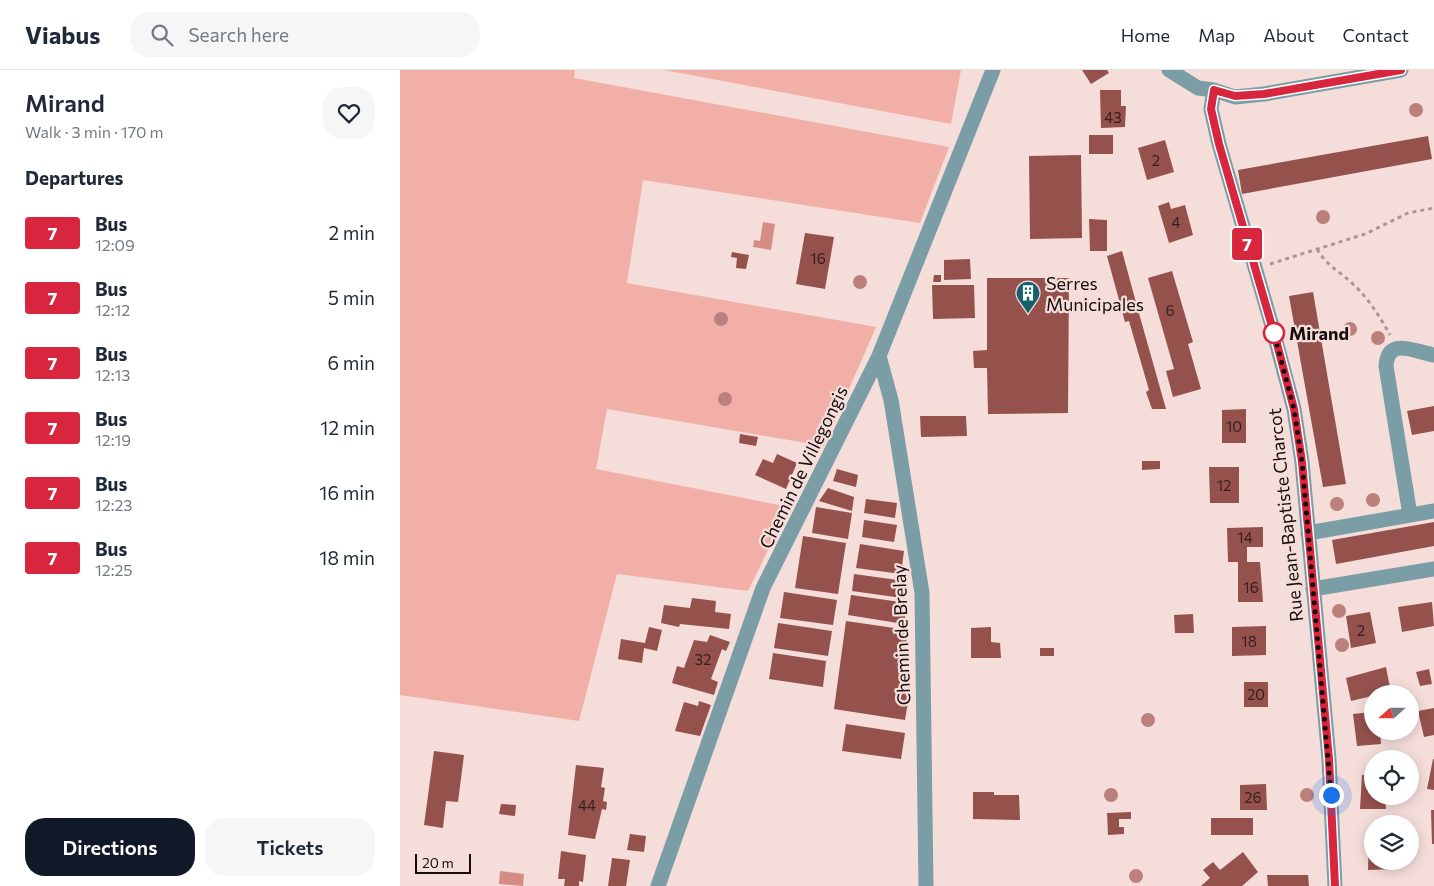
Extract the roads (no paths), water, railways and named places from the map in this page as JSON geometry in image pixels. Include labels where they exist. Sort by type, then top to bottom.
[{"type":"street","name":"Chemin de Villegongis","points":[[658,886],[763,588],[878,356],[993,70]]},
{"type":"street","points":[[1169,70],[1198,88],[1235,96],[1264,94],[1401,70]]},
{"type":"street","name":"Rue Jean-Baptiste Charcot","points":[[1214,90],[1211,109],[1217,136],[1285,370],[1294,409],[1302,462],[1329,759],[1335,886]]},
{"type":"street","points":[[1410,515],[1386,366],[1387,356],[1392,350],[1398,349],[1414,350],[1434,355]]},
{"type":"street","name":"Chemin de Brelay","points":[[878,356],[891,400],[922,593],[926,886]]},
{"type":"street","points":[[1308,533],[1434,511]]},
{"type":"street","points":[[1313,589],[1434,569]]},
{"type":"place","name":"Serres Municipales","points":[[1028,314]]},
{"type":"place","name":"Mirand","points":[[1274,333]]}]
